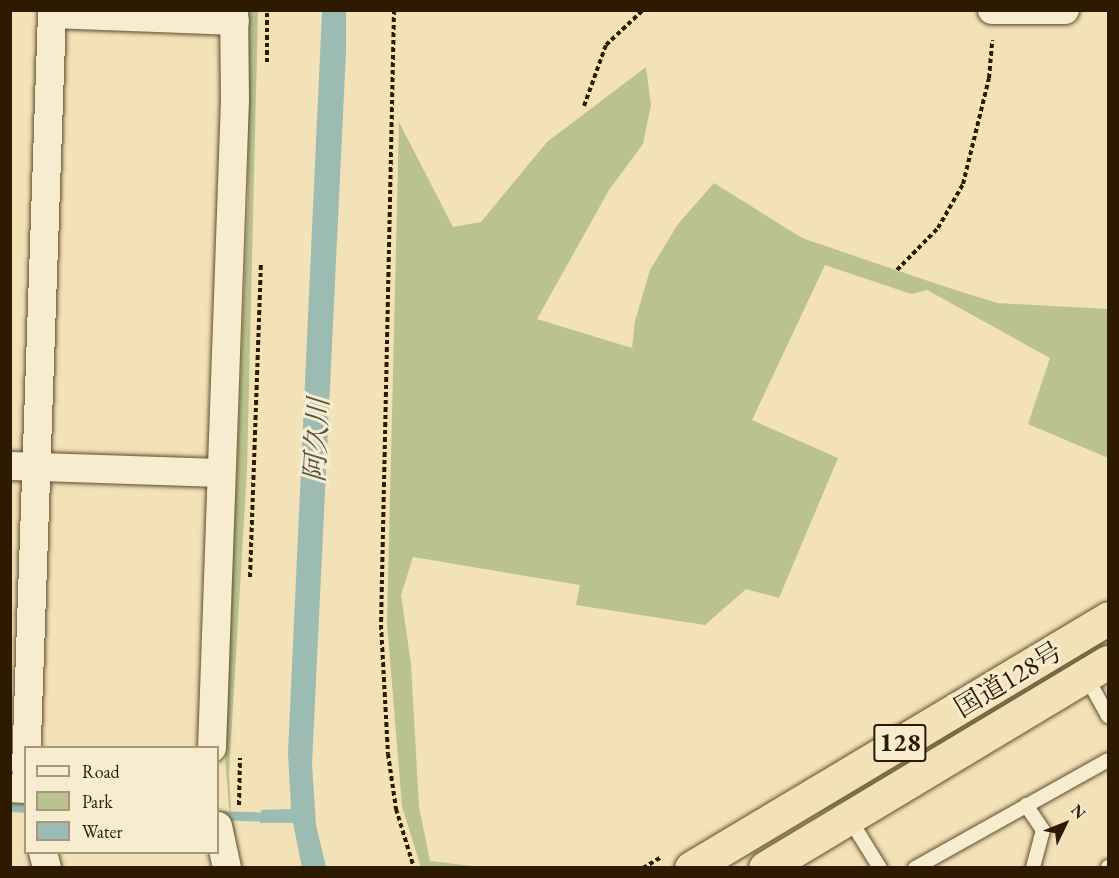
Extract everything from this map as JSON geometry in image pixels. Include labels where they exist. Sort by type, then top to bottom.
[{"type":"highway","name":"国道128号","points":[[690,867],[1108,618]]},
{"type":"highway","name":"国道128号","points":[[765,867],[1097,669]]},
{"type":"street","points":[[994,11],[1065,10]]},
{"type":"street","points":[[26,746],[22,467],[52,14],[235,16],[212,746]]},
{"type":"street","points":[[22,467],[221,473]]},
{"type":"street","points":[[219,831],[227,867]]},
{"type":"lane","points":[[1097,669],[1108,716]]},
{"type":"lane","points":[[915,867],[1108,760]]},
{"type":"lane","points":[[1026,805],[1043,830],[1033,867]]},
{"type":"lane","points":[[849,818],[880,867]]},
{"type":"path","points":[[394,10],[381,625],[388,754],[396,809],[414,867]]},
{"type":"path","points":[[584,106],[606,45],[643,10]]},
{"type":"path","points":[[897,270],[938,228],[963,184],[989,78],[994,11]]},
{"type":"green space","points":[[258,10],[247,469],[229,773],[231,812],[242,867],[229,807],[225,757],[248,201],[249,11]]},
{"type":"green space","points":[[646,67],[651,105],[643,144],[609,190],[537,319],[632,348],[635,321],[650,270],[678,224],[714,183],[802,238],[940,285],[997,303],[1108,309],[1108,458],[1028,424],[1050,358],[927,290],[911,294],[825,265],[752,420],[838,458],[779,598],[746,589],[705,625],[576,605],[580,585],[413,557],[401,595],[411,664],[419,807],[430,861],[481,867],[421,867],[402,807],[387,623],[399,122],[453,227],[481,222],[547,142]]},
{"type":"green space","points":[[1108,635],[1108,646],[869,790],[799,822]]},
{"type":"water","name":"阿久川","points":[[322,11],[346,11],[346,52],[312,764],[316,825],[326,867],[302,868],[293,823],[260,823],[261,810],[291,809],[288,753]]},
{"type":"waterway","points":[[10,807],[24,808]]},
{"type":"waterway","points":[[219,815],[272,817]]}]
